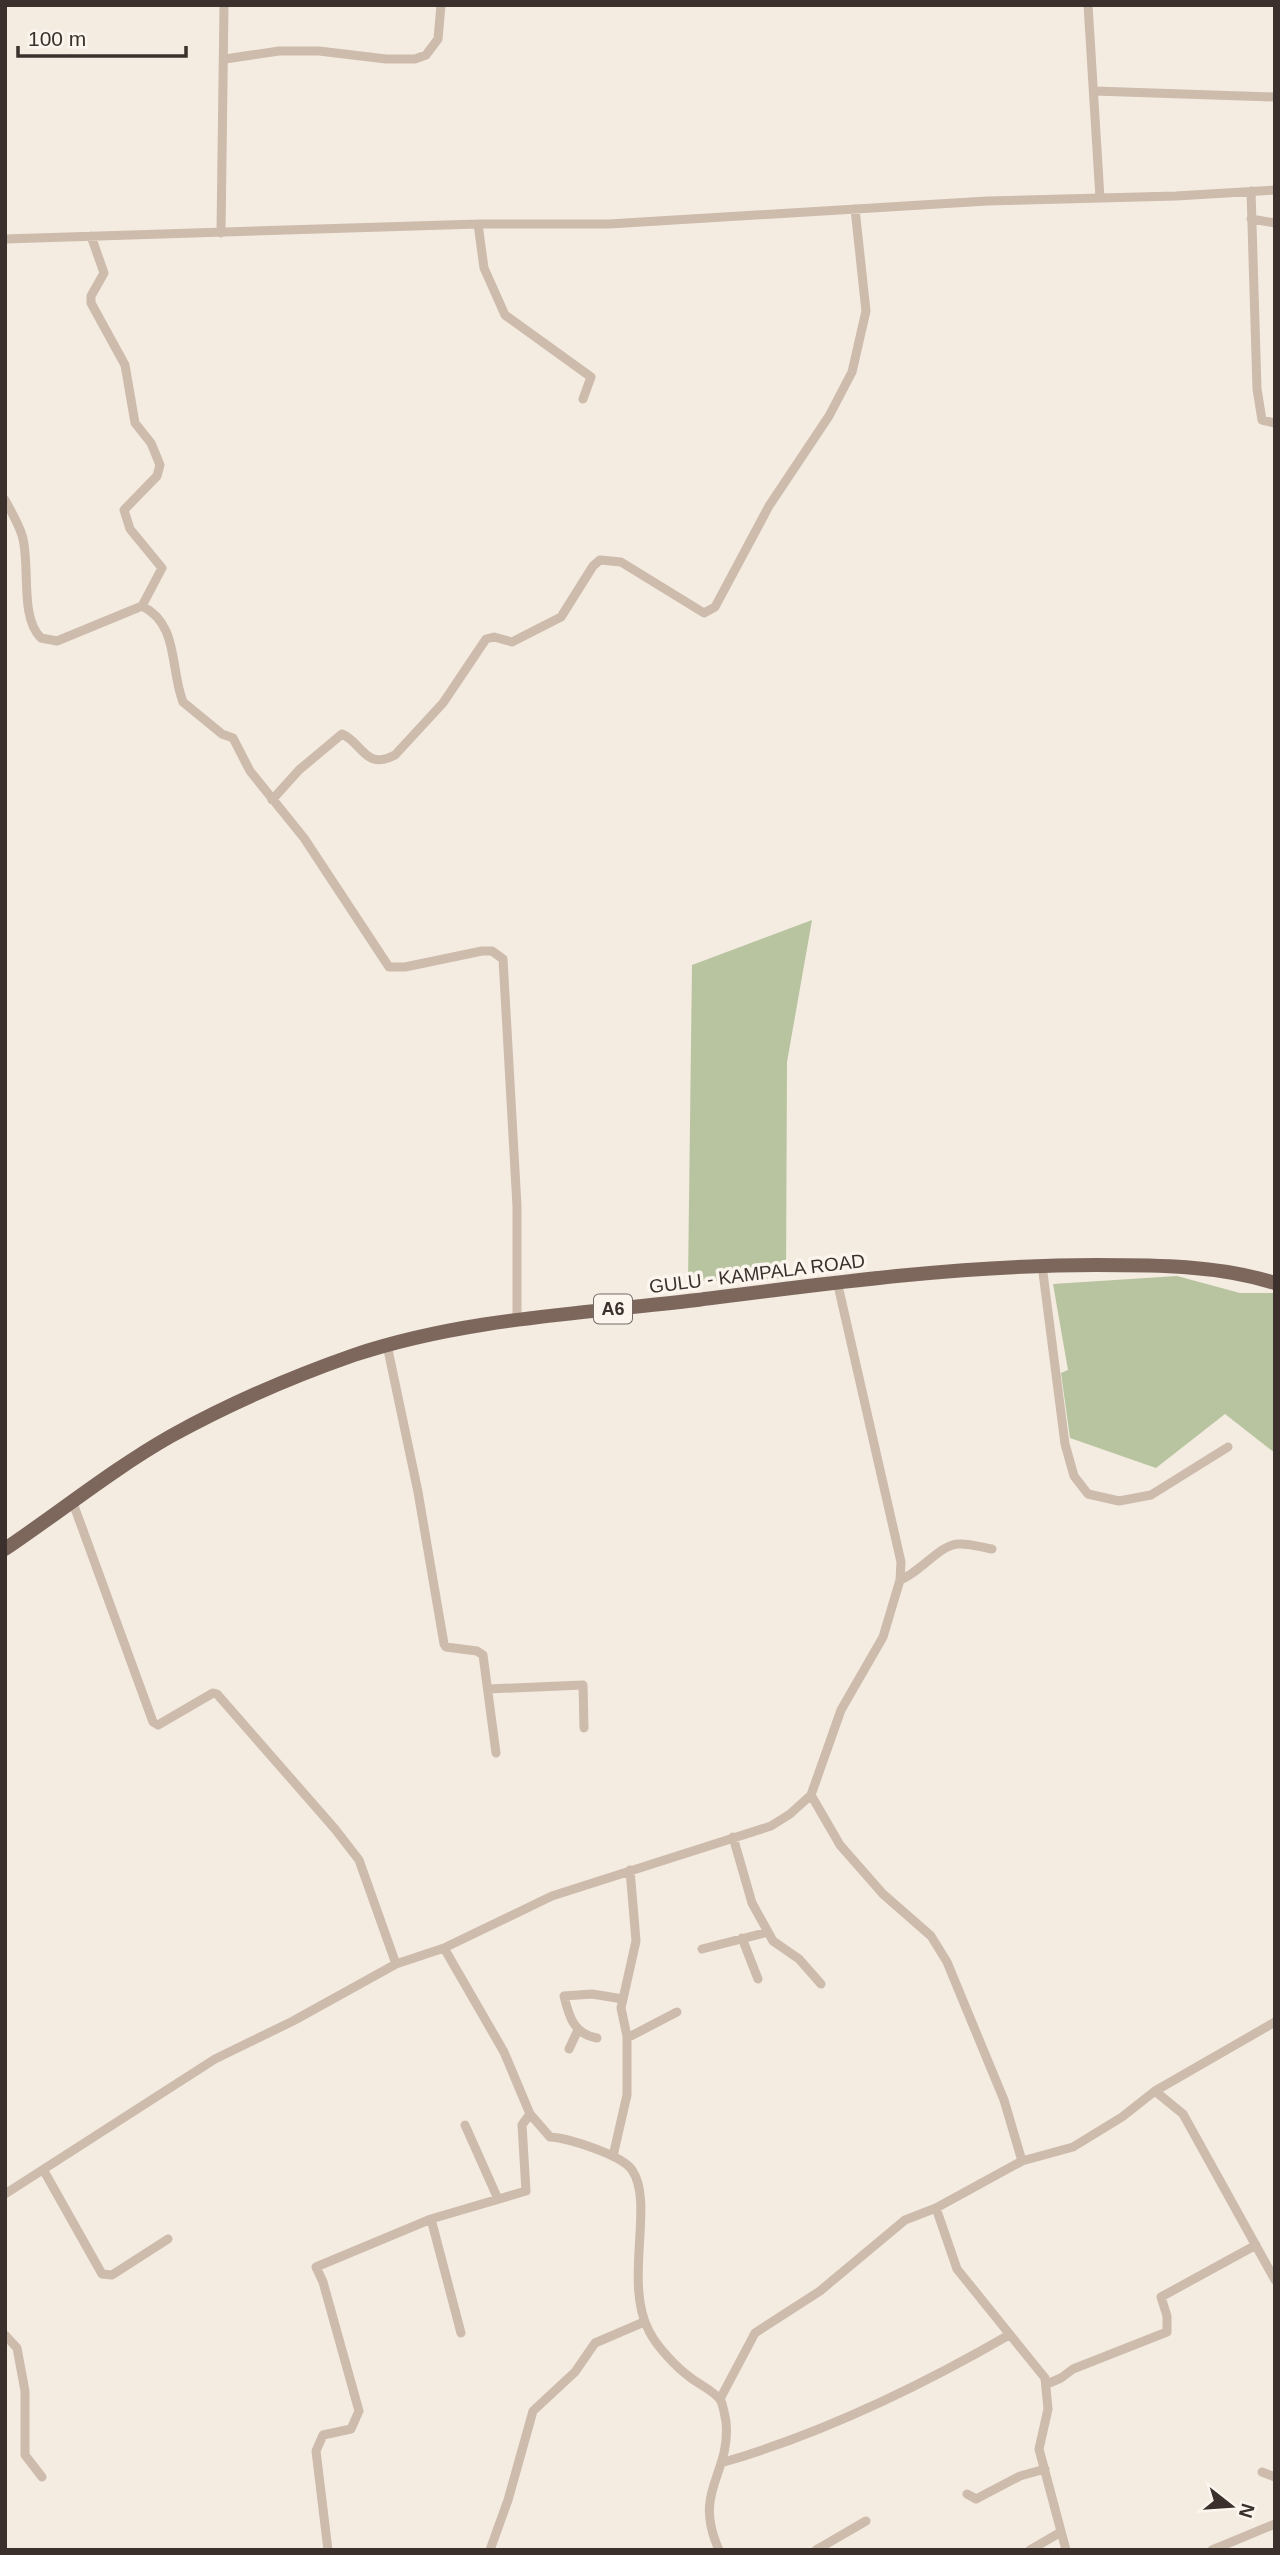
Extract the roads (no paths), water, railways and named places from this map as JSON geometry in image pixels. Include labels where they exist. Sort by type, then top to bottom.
[{"type":"main road","name":"GULU - KAMPALA ROAD","points":[[5,1549],[171,1437],[269,1388],[387,1345],[461,1327],[517,1318],[837,1281],[1042,1265],[1187,1267],[1248,1275],[1275,1283]]},
{"type":"street","points":[[220,233],[226,59],[224,5]]},
{"type":"street","points":[[226,59],[279,51],[319,51],[386,59],[415,59],[426,55],[438,39],[442,5]]},
{"type":"street","points":[[1088,5],[1100,198]]},
{"type":"street","points":[[1094,91],[1275,97]]},
{"type":"street","points":[[5,239],[478,224],[665,222],[855,209],[1275,190]]},
{"type":"street","points":[[1251,191],[1257,389],[1262,420],[1275,423]]},
{"type":"street","points":[[272,800],[299,770],[342,734],[367,757],[386,760],[395,755],[443,703],[486,639],[493,637],[512,642],[561,617],[593,566],[600,560],[621,562],[704,613],[710,612],[769,506],[843,394],[852,372],[866,311],[855,209]]},
{"type":"street","points":[[1251,219],[1275,220]]},
{"type":"street","points":[[478,224],[484,268],[505,315],[542,339],[591,377],[583,399]]},
{"type":"street","points":[[5,500],[22,536],[29,608],[33,627],[41,638],[57,640],[142,606],[162,568],[130,529],[124,517],[124,510],[157,476],[160,465],[150,443],[135,422],[125,365],[91,303],[91,296],[104,273],[91,236]]},
{"type":"street","points":[[142,606],[155,612],[163,624],[173,653],[183,702],[222,734],[233,738],[250,771],[304,838],[389,967],[405,967],[482,951],[492,951],[503,959],[516,1192],[517,1318]]},
{"type":"street","points":[[1042,1265],[1065,1444],[1074,1476],[1088,1494],[1119,1501],[1151,1495],[1228,1447]]},
{"type":"street","points":[[5,2194],[101,2135],[151,2098],[215,2059],[293,2021],[396,1964],[444,1948],[552,1896],[771,1826],[811,1795],[841,1710],[883,1637],[900,1580],[901,1562],[837,1281]]},
{"type":"street","points":[[387,1345],[418,1492],[444,1644],[482,1654],[496,1754]]},
{"type":"street","points":[[73,1503],[153,1722],[158,1725],[216,1694],[359,1860],[396,1964]]},
{"type":"street","points":[[900,1580],[930,1562],[943,1549],[958,1544],[992,1549]]},
{"type":"street","points":[[488,1689],[583,1685],[584,1728]]},
{"type":"street","points":[[811,1795],[839,1844],[883,1894],[931,1936],[947,1962],[1004,2100],[1022,2161]]},
{"type":"street","points":[[733,1837],[752,1903],[773,1941],[799,1959],[821,1984]]},
{"type":"street","points":[[613,2156],[626,2095],[626,2038],[621,2008],[636,1941],[630,1870]]},
{"type":"street","points":[[702,1949],[768,1932]]},
{"type":"street","points":[[742,1938],[758,1979]]},
{"type":"street","points":[[444,1948],[504,2052],[530,2114],[550,2137],[559,2137],[613,2156],[630,2167],[639,2182],[641,2201],[636,2273],[644,2322],[651,2335],[688,2376],[720,2399],[726,2421],[724,2462],[713,2480],[709,2498],[709,2522],[719,2550]]},
{"type":"street","points":[[597,2038],[584,2036],[578,2030],[564,1996],[592,1994],[623,1999]]},
{"type":"street","points":[[626,2038],[677,2012]]},
{"type":"street","points":[[720,2399],[755,2333],[820,2291],[905,2220],[936,2208],[1022,2161],[1073,2147],[1122,2117],[1156,2091],[1275,2022]]},
{"type":"street","points":[[569,2049],[578,2030]]},
{"type":"street","points":[[1156,2091],[1182,2114],[1274,2278]]},
{"type":"street","points":[[328,2550],[316,2451],[323,2435],[351,2429],[359,2411],[323,2282],[316,2267],[431,2219],[526,2191],[522,2125],[530,2114]]},
{"type":"street","points":[[465,2125],[498,2199]]},
{"type":"street","points":[[44,2171],[102,2274],[112,2276],[168,2239]]},
{"type":"street","points":[[936,2208],[957,2269],[1038,2367],[1047,2384],[1048,2409],[1040,2449],[1066,2550]]},
{"type":"street","points":[[431,2219],[461,2333]]},
{"type":"street","points":[[1047,2384],[1062,2378],[1073,2369],[1167,2332],[1167,2316],[1161,2297],[1256,2245]]},
{"type":"street","points":[[490,2550],[508,2500],[533,2411],[575,2372],[595,2343],[644,2322]]},
{"type":"street","points":[[5,2335],[17,2348],[25,2391],[25,2455],[42,2477]]},
{"type":"street","points":[[724,2462],[765,2450],[889,2399],[1009,2335]]},
{"type":"street","points":[[967,2494],[976,2499],[1020,2476],[1045,2469]]},
{"type":"street","points":[[1262,2472],[1275,2477]]},
{"type":"street","points":[[816,2550],[866,2521]]},
{"type":"street","points":[[1212,2550],[1275,2524]]},
{"type":"street","points":[[1030,2550],[1061,2532]]}]
